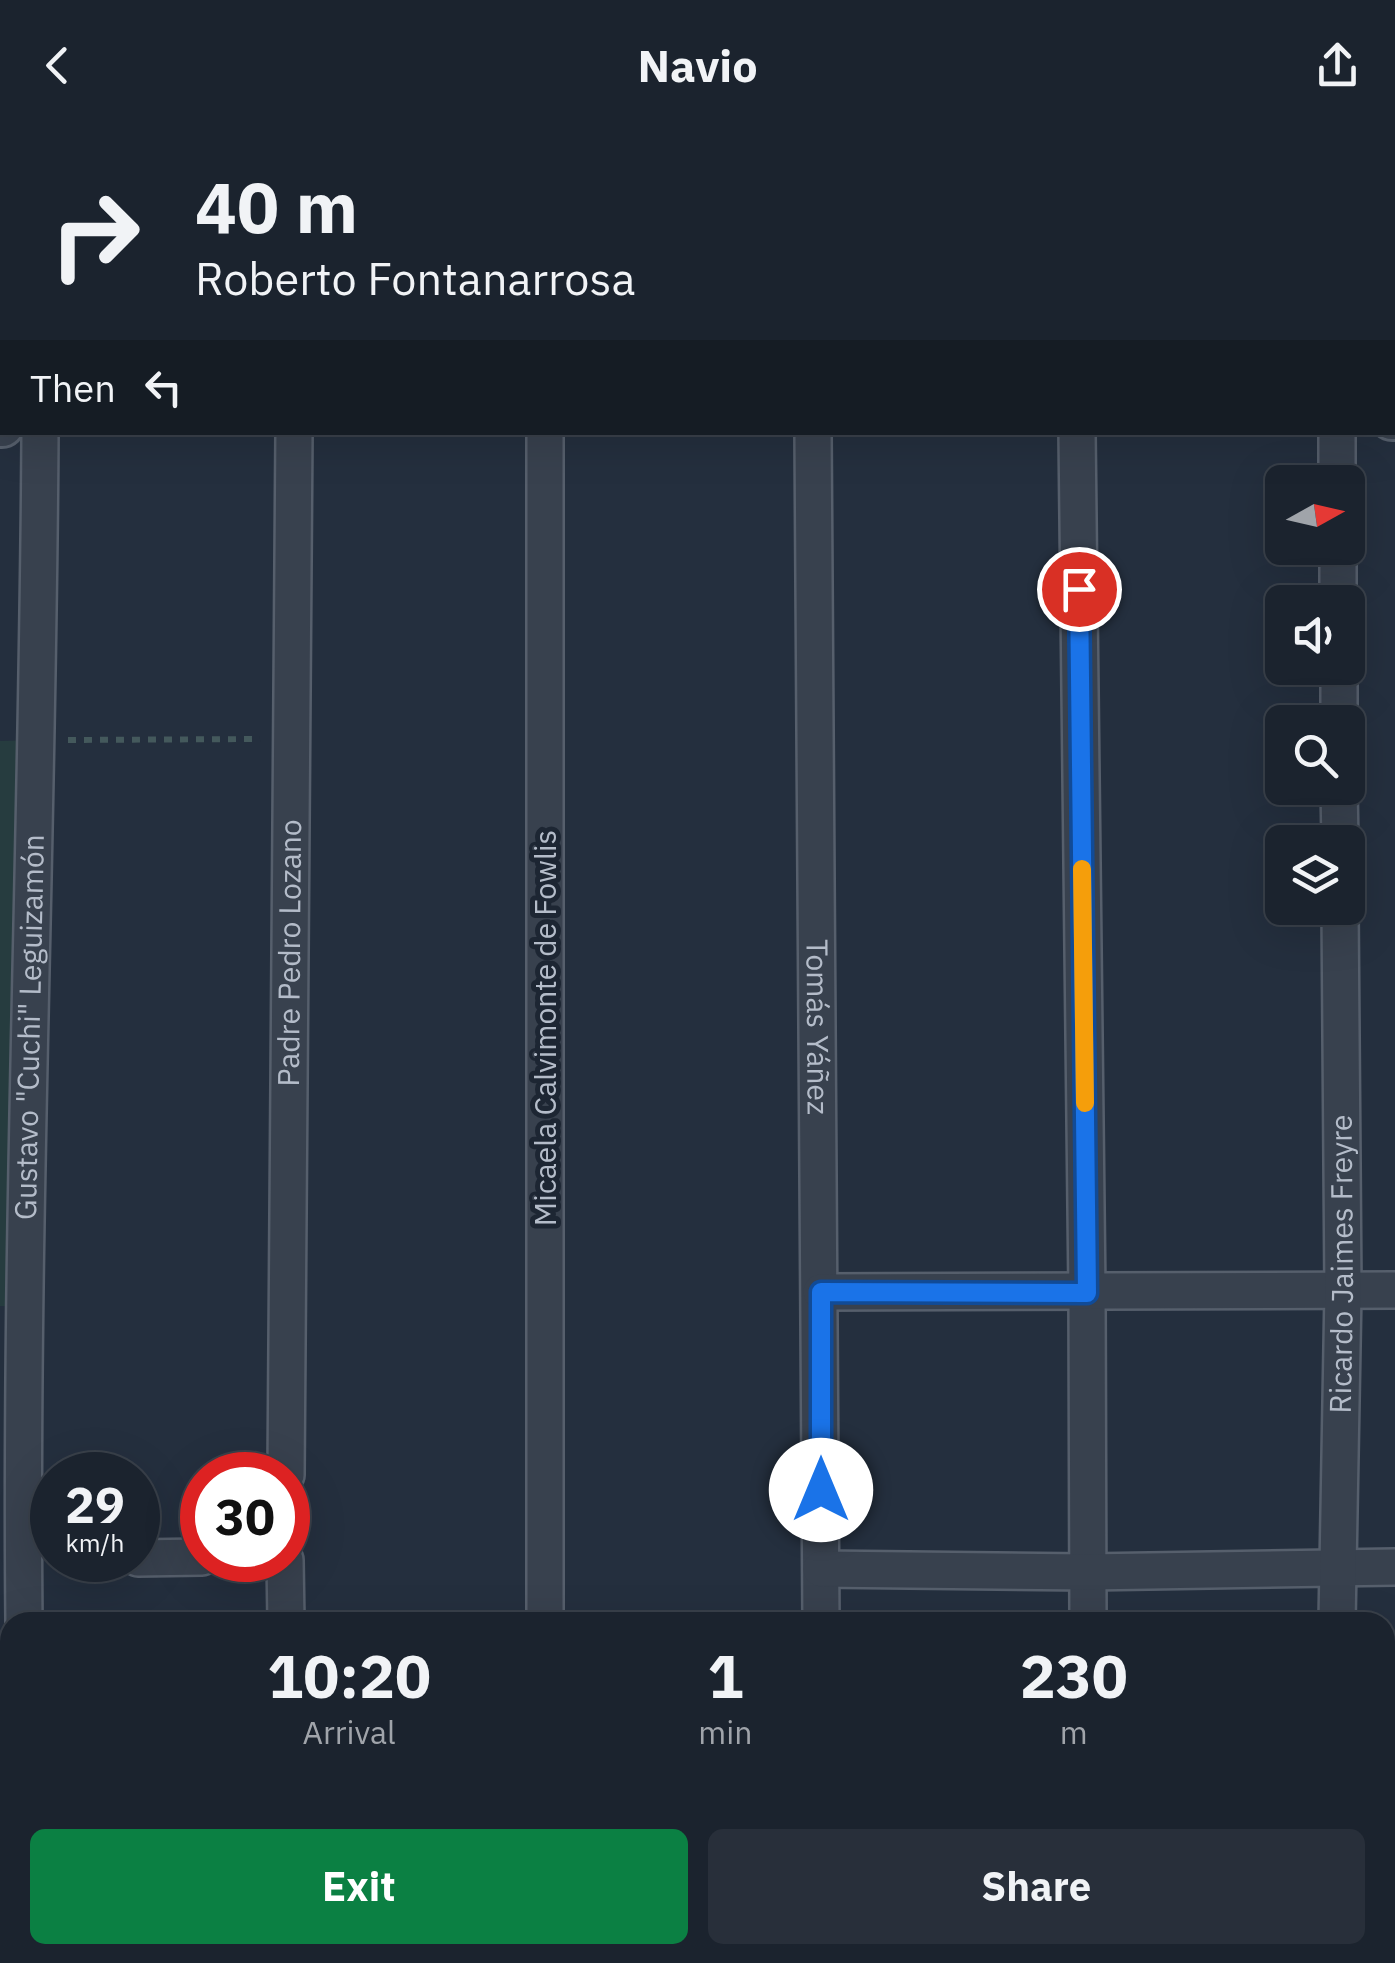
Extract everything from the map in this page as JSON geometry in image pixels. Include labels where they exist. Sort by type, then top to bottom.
[{"type":"street","name":"Gustavo \"Cuchi\" Leguizamón","points":[[24,1612],[13,1306],[38,740],[40,435]]},
{"type":"street","name":"Padre Pedro Lozano","points":[[286,1452],[294,435]]},
{"type":"street","name":"Micaela Calvimonte de Fowlis","points":[[545,1612],[546,435]]},
{"type":"street","name":"Tomás Yáñez","points":[[813,435],[821,1612]]},
{"type":"street","points":[[1077,435],[1088,1612]]},
{"type":"street","points":[[1337,435],[1338,465]]},
{"type":"street","name":"Ricardo Jaimes Freyre","points":[[1337,1612],[1343,1291],[1340,925]]},
{"type":"street","points":[[821,1292],[1395,1290]]},
{"type":"street","points":[[821,1569],[1088,1572],[1395,1567]]},
{"type":"street","points":[[286,1582],[286,1612]]},
{"type":"path","points":[[38,740],[292,739]]},
{"type":"green space","points":[[38,740],[26,1307],[0,1306],[0,741]]},
{"type":"slow traffic","points":[[1082,869],[1085,1103]]},
{"type":"route","points":[[821,1490],[821,1292],[1087,1293],[1079,589]]}]
